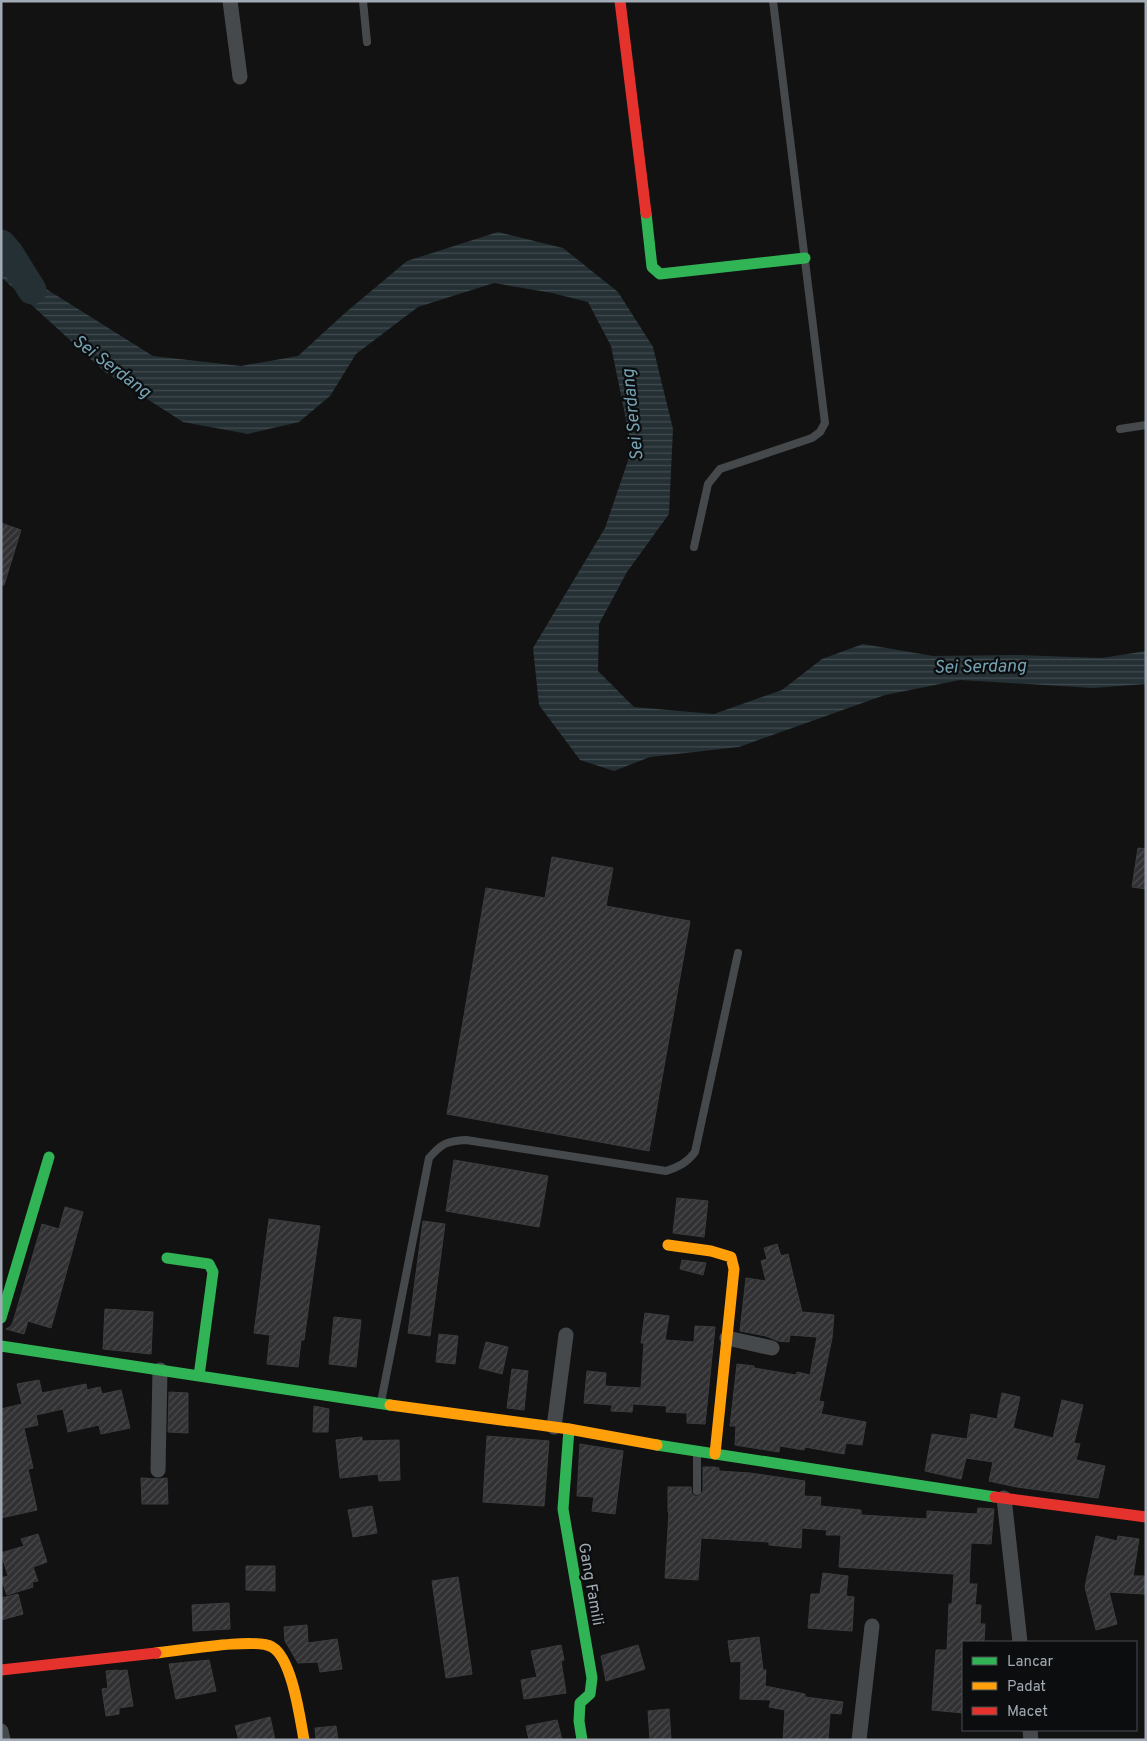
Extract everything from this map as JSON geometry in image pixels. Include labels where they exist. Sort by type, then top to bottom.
[{"type":"street","points":[[230,1],[240,77]]},
{"type":"street","points":[[620,1],[652,267],[660,274],[805,258]]},
{"type":"street","points":[[1,1318],[49,1157]]},
{"type":"street","points":[[668,1245],[705,1250],[732,1258],[734,1269],[715,1454]]},
{"type":"street","points":[[167,1258],[209,1264],[213,1272],[199,1376]]},
{"type":"street","points":[[562,1428],[566,1334]]},
{"type":"street","points":[[727,1338],[772,1348]]},
{"type":"street","points":[[1,1346],[380,1404],[562,1428],[697,1452],[1004,1498],[1146,1517]]},
{"type":"street","points":[[158,1470],[160,1370]]},
{"type":"street","name":"Gang Famili","points":[[562,1428],[563,1509],[592,1678],[590,1694],[580,1703],[579,1721],[582,1740]]},
{"type":"street","points":[[1004,1498],[1020,1641]]},
{"type":"street","points":[[859,1740],[872,1626]]},
{"type":"street","points":[[1,1670],[229,1645],[254,1644],[271,1646],[278,1650],[291,1680],[298,1705],[304,1740]]},
{"type":"street","points":[[1,1731],[3,1740]]},
{"type":"lane","points":[[362,1],[367,42]]},
{"type":"lane","points":[[694,547],[708,484],[720,469],[812,438],[820,432],[825,424],[773,1]]},
{"type":"lane","points":[[1120,429],[1146,425]]},
{"type":"lane","points":[[380,1404],[429,1158],[437,1148],[446,1142],[466,1140],[666,1171],[684,1163],[695,1152],[738,953]]},
{"type":"lane","points":[[697,1452],[697,1492]]},
{"type":"water","points":[[498,232],[563,248],[618,292],[653,347],[673,429],[669,514],[627,572],[599,624],[598,671],[634,707],[714,714],[782,690],[822,659],[863,644],[933,656],[1017,655],[1102,658],[1146,651],[1146,684],[1093,688],[960,680],[885,695],[739,747],[650,757],[614,771],[580,760],[539,705],[533,648],[605,528],[632,449],[611,346],[588,302],[552,293],[494,283],[418,307],[356,354],[330,396],[299,422],[248,434],[183,422],[105,372],[1,277],[1,247],[43,287],[153,356],[241,366],[298,356],[345,313],[407,261]]},
{"type":"building","points":[[1,523],[21,530],[4,585],[1,585]]},
{"type":"building","points":[[1138,848],[1146,849],[1146,889],[1132,887]]},
{"type":"building","points":[[552,857],[613,868],[606,906],[690,921],[649,1151],[447,1114],[486,888],[545,898]]},
{"type":"building","points":[[454,1160],[548,1176],[539,1227],[446,1211]]},
{"type":"building","points":[[677,1198],[708,1201],[704,1237],[673,1233]]},
{"type":"building","points":[[65,1207],[83,1212],[51,1328],[28,1321],[24,1334],[6,1329],[13,1322],[42,1224],[59,1229]]},
{"type":"building","points":[[269,1219],[320,1226],[304,1340],[301,1340],[298,1367],[267,1364],[270,1335],[254,1333]]},
{"type":"building","points":[[423,1221],[445,1224],[430,1336],[408,1333]]},
{"type":"building","points":[[777,1244],[781,1256],[788,1254],[802,1312],[834,1315],[832,1338],[819,1401],[824,1402],[821,1414],[866,1422],[862,1445],[846,1443],[844,1454],[805,1447],[804,1450],[780,1446],[779,1452],[735,1445],[736,1426],[730,1426],[737,1364],[796,1375],[797,1372],[810,1375],[817,1337],[790,1335],[789,1342],[740,1331],[746,1278],[766,1281],[761,1261],[767,1259],[764,1248]]},
{"type":"building","points":[[682,1260],[706,1263],[703,1275],[680,1269]]},
{"type":"building","points":[[105,1309],[153,1312],[151,1354],[103,1349]]},
{"type":"building","points":[[645,1313],[669,1316],[665,1340],[694,1342],[695,1326],[715,1327],[705,1424],[687,1423],[687,1413],[666,1412],[667,1406],[633,1404],[632,1412],[611,1411],[612,1405],[584,1403],[587,1371],[606,1373],[605,1386],[641,1388],[644,1343],[641,1343]]},
{"type":"building","points":[[334,1317],[361,1320],[356,1367],[329,1364]]},
{"type":"building","points":[[439,1334],[458,1336],[455,1364],[436,1362]]},
{"type":"building","points":[[486,1342],[508,1347],[502,1374],[479,1368]]},
{"type":"building","points":[[512,1369],[528,1371],[524,1410],[507,1408]]},
{"type":"building","points":[[39,1380],[42,1393],[86,1384],[87,1390],[100,1387],[102,1394],[121,1390],[130,1428],[101,1434],[99,1425],[68,1432],[63,1409],[36,1415],[38,1425],[24,1428],[33,1468],[28,1469],[37,1510],[1,1518],[1,1409],[22,1404],[17,1384]]},
{"type":"building","points":[[169,1392],[188,1393],[188,1433],[168,1432]]},
{"type":"building","points":[[1002,1393],[1020,1397],[1013,1428],[1053,1438],[1062,1400],[1083,1405],[1074,1443],[1080,1444],[1076,1460],[1105,1466],[1098,1498],[1017,1487],[989,1481],[993,1462],[966,1458],[961,1479],[925,1471],[932,1434],[967,1439],[971,1414],[997,1419]]},
{"type":"building","points":[[314,1406],[329,1409],[328,1432],[313,1432]]},
{"type":"building","points":[[487,1436],[549,1441],[544,1506],[483,1502]]},
{"type":"building","points":[[362,1437],[362,1441],[399,1440],[400,1480],[379,1481],[378,1474],[340,1478],[336,1440]]},
{"type":"building","points":[[580,1444],[623,1451],[615,1514],[592,1511],[594,1497],[577,1496]]},
{"type":"building","points":[[703,1467],[714,1467],[719,1468],[719,1471],[750,1473],[805,1481],[804,1496],[821,1497],[820,1506],[861,1510],[861,1515],[927,1519],[927,1511],[977,1514],[978,1508],[994,1509],[991,1544],[971,1543],[969,1584],[977,1584],[975,1605],[981,1605],[980,1624],[985,1624],[984,1641],[962,1641],[962,1713],[932,1710],[936,1650],[947,1650],[949,1604],[952,1604],[954,1574],[839,1567],[841,1535],[826,1535],[827,1530],[802,1528],[801,1548],[769,1545],[769,1542],[701,1538],[698,1580],[665,1578],[669,1512],[668,1487],[691,1487],[692,1494],[695,1496],[699,1496],[703,1491]]},
{"type":"building","points":[[141,1478],[167,1478],[168,1504],[142,1504]]},
{"type":"building","points":[[372,1506],[377,1533],[353,1537],[348,1510]]},
{"type":"building","points":[[38,1534],[47,1562],[33,1567],[38,1581],[32,1582],[33,1587],[7,1595],[1,1578],[8,1576],[1,1553],[24,1546],[21,1539]]},
{"type":"building","points":[[1096,1536],[1117,1541],[1118,1536],[1139,1539],[1133,1576],[1146,1576],[1146,1579],[1145,1594],[1109,1592],[1117,1624],[1096,1630],[1085,1587]]},
{"type":"building","points":[[246,1566],[275,1566],[275,1591],[246,1590]]},
{"type":"building","points":[[823,1573],[848,1576],[846,1596],[854,1597],[852,1631],[808,1628],[811,1594],[820,1594]]},
{"type":"building","points":[[458,1577],[472,1674],[446,1678],[432,1581]]},
{"type":"building","points":[[18,1594],[23,1614],[1,1620],[1,1598]]},
{"type":"building","points":[[229,1603],[230,1629],[193,1631],[192,1605]]},
{"type":"building","points":[[307,1625],[308,1643],[337,1639],[342,1669],[320,1672],[318,1662],[298,1663],[285,1641],[284,1627]]},
{"type":"building","points":[[759,1637],[763,1670],[766,1670],[765,1686],[805,1694],[805,1697],[843,1702],[841,1714],[830,1713],[828,1740],[783,1740],[785,1710],[769,1707],[771,1700],[740,1699],[741,1661],[731,1662],[728,1641]]},
{"type":"building","points":[[561,1645],[564,1660],[561,1661],[566,1693],[524,1699],[521,1680],[537,1677],[531,1651]]},
{"type":"building","points":[[638,1645],[645,1669],[606,1681],[601,1656]]},
{"type":"building","points":[[209,1660],[216,1691],[176,1699],[169,1664]]},
{"type":"building","points":[[127,1670],[133,1706],[119,1708],[119,1714],[106,1716],[102,1689],[108,1688],[106,1671]]},
{"type":"building","points":[[669,1709],[671,1740],[650,1740],[648,1711]]},
{"type":"building","points":[[270,1717],[275,1740],[239,1740],[235,1726]]},
{"type":"building","points":[[557,1720],[562,1740],[529,1740],[526,1726]]},
{"type":"building","points":[[336,1726],[338,1740],[316,1740],[315,1728]]},
{"type":"waterway","name":"Sei Serdang","points":[[1,244],[9,253],[32,290]]},
{"type":"traffic: fast","points":[[646,213],[652,267],[660,274],[805,258]]},
{"type":"traffic: fast","points":[[1,1318],[49,1157]]},
{"type":"traffic: fast","points":[[167,1258],[209,1264],[213,1272],[199,1376]]},
{"type":"traffic: fast","points":[[1,1346],[390,1405]]},
{"type":"traffic: fast","points":[[569,1429],[563,1509],[592,1678],[590,1694],[580,1703],[579,1721],[582,1740]]},
{"type":"traffic: fast","points":[[657,1445],[995,1497]]},
{"type":"traffic: slow","points":[[668,1245],[711,1251],[731,1257],[734,1269],[715,1454]]},
{"type":"traffic: slow","points":[[390,1405],[569,1429],[657,1445]]},
{"type":"traffic: slow","points":[[156,1653],[250,1643],[272,1647],[279,1653],[290,1675],[304,1740]]},
{"type":"traffic: jam","points":[[620,1],[646,213]]},
{"type":"traffic: jam","points":[[995,1497],[1146,1517]]},
{"type":"traffic: jam","points":[[1,1670],[156,1653]]}]
